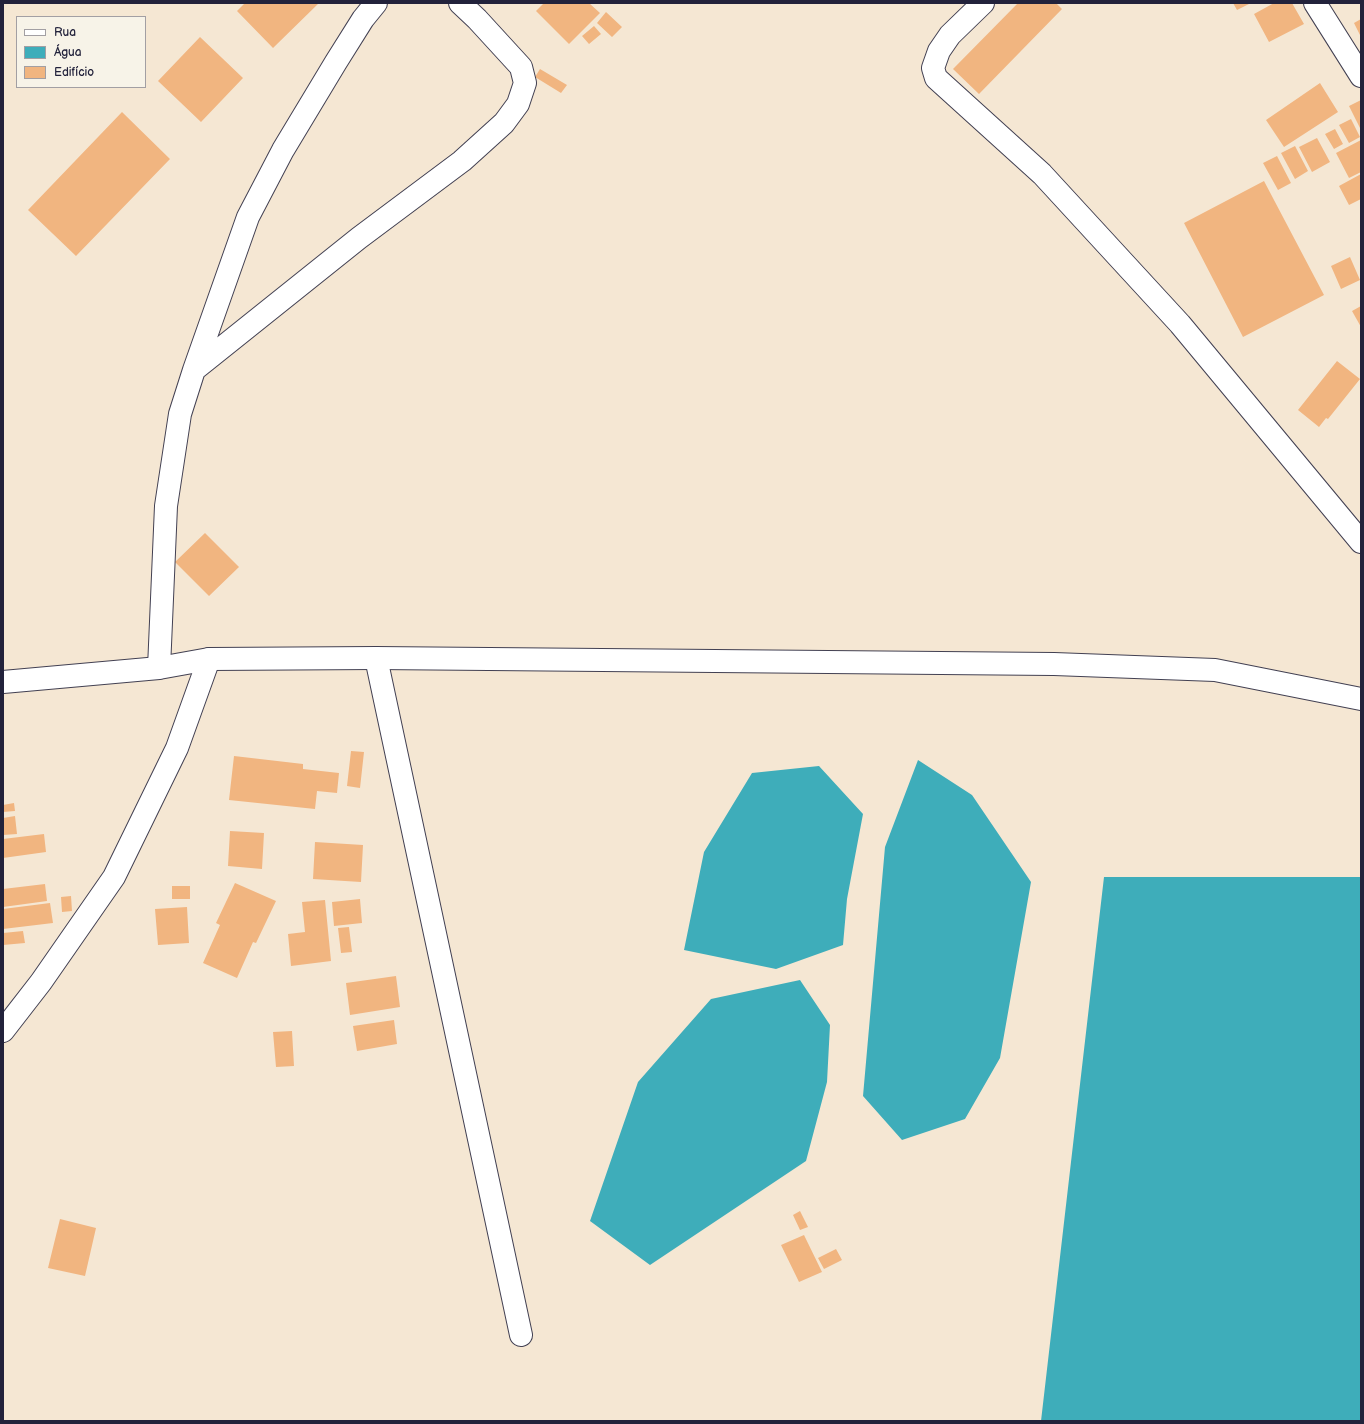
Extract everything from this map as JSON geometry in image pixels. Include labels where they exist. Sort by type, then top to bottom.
[{"type":"street","points":[[159,668],[166,506],[180,414],[194,370],[248,217],[283,150],[336,62],[363,20],[376,3]]},
{"type":"street","points":[[194,370],[359,238],[462,161],[504,123],[518,104],[525,83],[521,67],[477,19],[460,3]]},
{"type":"street","points":[[983,3],[950,34],[939,52],[933,68],[936,78],[1042,174],[1180,324],[1361,542]]},
{"type":"street","points":[[1316,3],[1361,76]]},
{"type":"street","points":[[3,682],[159,668],[209,659],[376,658],[1054,664],[1215,670],[1361,698]]},
{"type":"street","points":[[376,658],[521,1335]]},
{"type":"street","points":[[3,1031],[41,982],[114,877],[177,748],[209,659]]},
{"type":"water","points":[[918,760],[972,795],[1031,882],[1000,1058],[965,1119],[902,1140],[863,1096],[885,847]]},
{"type":"water","points":[[819,766],[863,814],[847,899],[843,945],[776,969],[684,950],[704,852],[752,773]]},
{"type":"water","points":[[1104,877],[1361,877],[1361,1421],[1041,1421]]},
{"type":"water","points":[[800,980],[830,1025],[827,1082],[806,1161],[650,1265],[590,1221],[638,1082],[711,999]]},
{"type":"building","points":[[245,3],[319,3],[273,48],[237,11]]},
{"type":"building","points":[[544,3],[589,3],[600,13],[569,44],[536,11]]},
{"type":"building","points":[[1018,3],[1056,3],[1062,9],[979,94],[953,69]]},
{"type":"building","points":[[1233,3],[1251,3],[1237,10]]},
{"type":"building","points":[[1274,3],[1292,3],[1304,24],[1269,42],[1254,14]]},
{"type":"building","points":[[606,12],[622,27],[612,37],[597,23]]},
{"type":"building","points":[[1361,19],[1361,37],[1354,23]]},
{"type":"building","points":[[594,26],[601,34],[589,44],[582,36]]},
{"type":"building","points":[[200,37],[243,78],[201,122],[158,81]]},
{"type":"building","points":[[540,69],[567,85],[561,93],[535,77]]},
{"type":"building","points":[[1320,83],[1338,112],[1284,147],[1266,120]]},
{"type":"building","points":[[1361,100],[1361,130],[1349,106]]},
{"type":"building","points":[[122,112],[170,159],[76,256],[28,210]]},
{"type":"building","points":[[1351,119],[1360,137],[1349,143],[1339,125]]},
{"type":"building","points":[[1335,129],[1343,144],[1334,149],[1325,134]]},
{"type":"building","points":[[1317,138],[1330,162],[1312,172],[1299,147]]},
{"type":"building","points":[[1361,140],[1361,172],[1349,178],[1336,153]]},
{"type":"building","points":[[1295,146],[1308,171],[1295,179],[1281,153]]},
{"type":"building","points":[[1277,156],[1291,183],[1278,190],[1263,163]]},
{"type":"building","points":[[1361,174],[1361,199],[1349,205],[1339,186]]},
{"type":"building","points":[[1264,181],[1324,295],[1243,337],[1184,223]]},
{"type":"building","points":[[1350,257],[1360,280],[1341,289],[1331,266]]},
{"type":"building","points":[[1361,306],[1361,327],[1352,311]]},
{"type":"building","points":[[1337,361],[1360,379],[1328,419],[1326,418],[1319,427],[1298,410]]},
{"type":"building","points":[[205,533],[239,567],[209,596],[175,562]]},
{"type":"building","points":[[351,751],[364,752],[360,788],[347,786]]},
{"type":"building","points":[[234,756],[303,764],[303,769],[339,773],[337,793],[317,791],[315,809],[229,800]]},
{"type":"building","points":[[14,803],[15,811],[3,812],[3,805]]},
{"type":"building","points":[[15,816],[17,834],[3,835],[3,818]]},
{"type":"building","points":[[230,831],[264,833],[262,869],[228,866]]},
{"type":"building","points":[[44,834],[46,852],[3,858],[3,839]]},
{"type":"building","points":[[315,842],[363,845],[361,882],[313,879]]},
{"type":"building","points":[[235,883],[276,901],[256,943],[253,942],[237,978],[203,963],[220,925],[216,923]]},
{"type":"building","points":[[45,884],[47,901],[3,907],[3,889]]},
{"type":"building","points":[[172,886],[190,886],[190,899],[172,899]]},
{"type":"building","points":[[71,896],[72,911],[62,912],[61,897]]},
{"type":"building","points":[[360,899],[362,923],[334,926],[332,902]]},
{"type":"building","points":[[325,900],[331,961],[291,966],[288,934],[305,932],[302,902]]},
{"type":"building","points":[[50,903],[53,923],[3,929],[3,909]]},
{"type":"building","points":[[187,907],[189,943],[158,945],[155,909]]},
{"type":"building","points":[[349,927],[352,952],[341,953],[338,928]]},
{"type":"building","points":[[23,931],[25,943],[3,945],[3,933]]},
{"type":"building","points":[[396,976],[400,1007],[350,1015],[346,983]]},
{"type":"building","points":[[394,1020],[397,1044],[357,1051],[353,1026]]},
{"type":"building","points":[[292,1031],[294,1066],[276,1067],[273,1032]]},
{"type":"building","points":[[800,1211],[808,1227],[800,1230],[793,1215]]},
{"type":"building","points":[[60,1219],[96,1228],[85,1276],[48,1268]]},
{"type":"building","points":[[804,1235],[822,1272],[799,1282],[781,1245]]},
{"type":"building","points":[[836,1249],[842,1260],[824,1269],[818,1258]]}]
